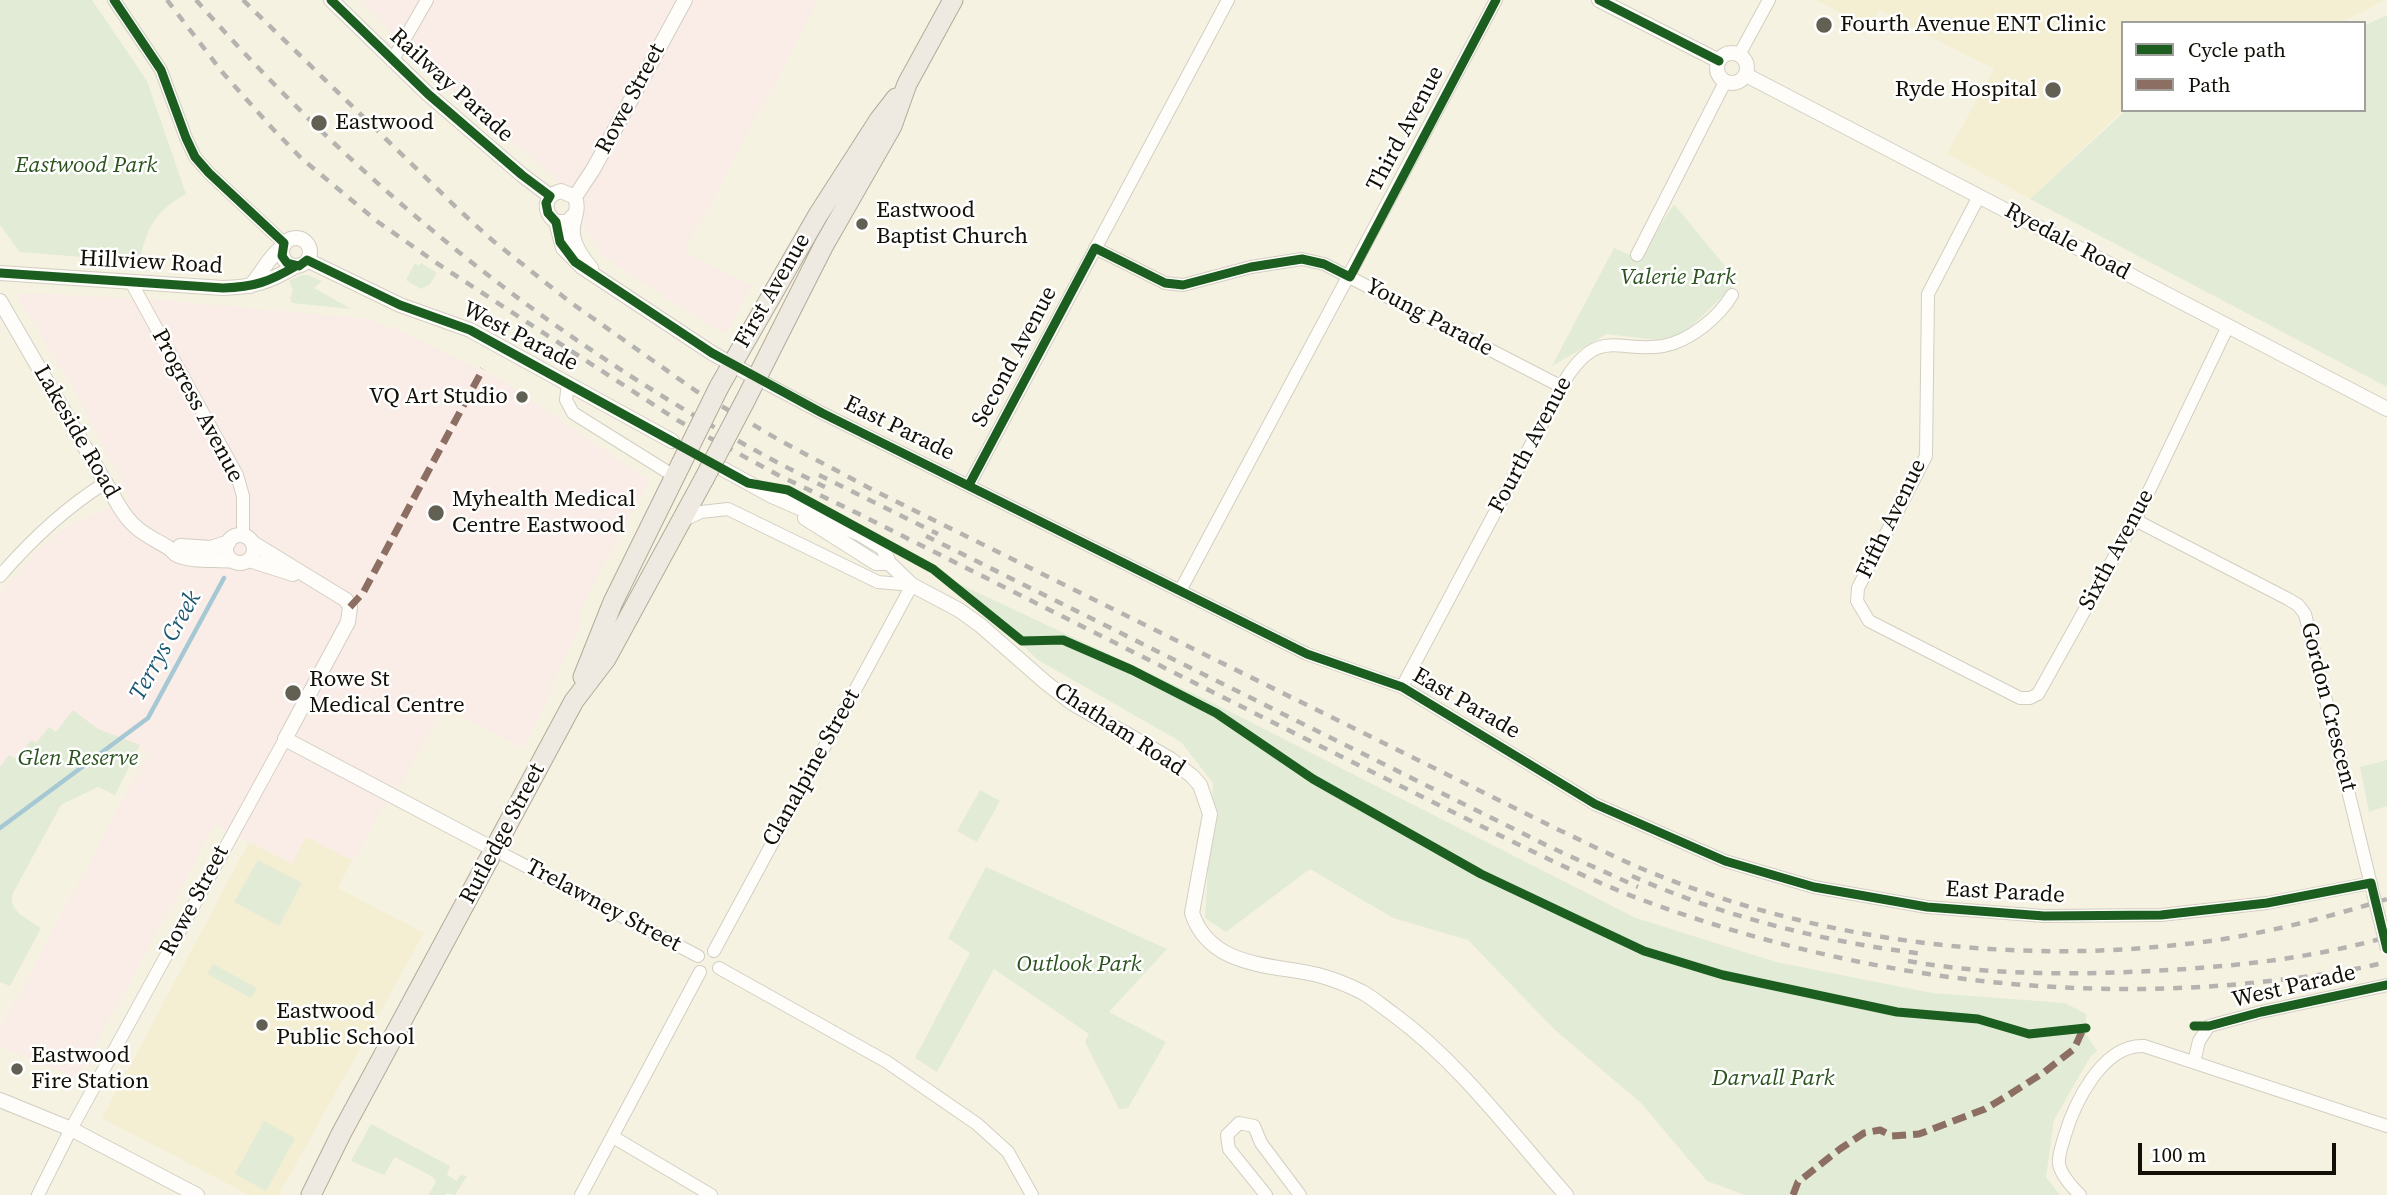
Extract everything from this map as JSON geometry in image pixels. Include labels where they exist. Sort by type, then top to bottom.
[{"type":"main road","name":"First Avenue","points":[[704,479],[824,245],[892,126],[907,84],[953,0]]},
{"type":"main road","name":"First Avenue","points":[[573,701],[614,602],[731,364],[818,215],[879,120],[907,84]]},
{"type":"main road","points":[[677,470],[687,482],[704,479]]},
{"type":"main road","name":"Rutledge Street","points":[[311,1195],[573,701],[606,659],[704,479]]},
{"type":"street","points":[[114,0],[161,70],[195,157],[283,245],[284,260],[302,263],[310,250],[303,240],[295,237],[283,245]]},
{"type":"street","name":"Railway Parade","points":[[331,0],[392,61],[485,144],[550,195]]},
{"type":"street","points":[[392,61],[427,0]]},
{"type":"street","name":"Rowe Street","points":[[575,197],[594,169],[685,0]]},
{"type":"street","name":"Second Avenue","points":[[969,485],[1228,0]]},
{"type":"street","name":"Third Avenue","points":[[1180,591],[1496,0]]},
{"type":"street","points":[[1599,0],[1719,61]]},
{"type":"street","points":[[1739,55],[1769,0]]},
{"type":"street","points":[[1730,53],[1739,55],[1747,65],[1746,75],[1735,84],[1725,82],[1717,71],[1719,61],[1730,53]]},
{"type":"street","name":"Ryedale Road","points":[[1746,75],[2387,409]]},
{"type":"street","points":[[1637,255],[1725,82]]},
{"type":"street","points":[[562,191],[575,197],[576,213],[567,222],[556,222],[550,217],[546,208],[550,195],[562,191]]},
{"type":"street","name":"Fifth Avenue","points":[[1961,669],[1869,621],[1857,601],[1858,588],[1926,456],[1928,294],[1979,196]]},
{"type":"street","name":"East Parade","points":[[576,213],[574,241],[598,276]]},
{"type":"street","name":"East Parade","points":[[556,222],[560,242],[569,256],[756,378],[1307,654],[1402,687],[1594,804],[1725,861],[1814,887],[1927,908],[2070,916],[2161,915],[2372,888]]},
{"type":"street","name":"Hillview Road","points":[[248,287],[283,245]]},
{"type":"street","name":"Young Parade","points":[[1095,248],[1165,283],[1184,285],[1251,267],[1302,259],[1324,264],[1562,387]]},
{"type":"street","name":"Hillview Road","points":[[0,273],[223,288],[265,283],[302,263]]},
{"type":"street","name":"West Parade","points":[[302,263],[400,305],[470,330],[672,441]]},
{"type":"street","name":"Progress Avenue","points":[[131,282],[237,475],[243,496],[248,539]]},
{"type":"street","name":"Fourth Avenue","points":[[1402,687],[1562,387],[1577,364],[1598,347],[1611,344],[1664,345],[1677,341],[1697,330],[1728,302],[1732,295]]},
{"type":"street","name":"Lakeside Road","points":[[0,301],[105,483],[132,524],[177,555],[233,561]]},
{"type":"street","name":"Sixth Avenue","points":[[1961,669],[2020,698],[2030,698],[2038,694],[2134,520],[2228,326]]},
{"type":"street","points":[[568,383],[566,400],[573,413],[677,470]]},
{"type":"street","points":[[723,469],[772,496],[876,563],[889,563],[912,585]]},
{"type":"street","points":[[0,576],[48,526],[81,498],[105,483]]},
{"type":"street","name":"Chatham Road","points":[[680,522],[701,512],[728,509],[878,582],[912,585],[959,610],[1072,703],[1170,759],[1200,785],[1210,814],[1192,913],[1205,938],[1242,962],[1317,975],[1364,993],[1404,1022],[1451,1063],[1566,1195]]},
{"type":"street","name":"Gordon Crescent","points":[[2134,520],[2288,599],[2298,605],[2305,614],[2387,949]]},
{"type":"street","points":[[168,548],[211,548],[235,537],[248,539],[320,585]]},
{"type":"street","points":[[229,542],[227,554],[233,561],[241,563],[254,553],[248,539]]},
{"type":"street","points":[[249,559],[320,585]]},
{"type":"street","name":"Rowe Street","points":[[38,1195],[71,1129],[348,622],[350,607],[346,600],[320,585]]},
{"type":"street","name":"Clanalpine Street","points":[[714,951],[912,585]]},
{"type":"street","name":"Trelawney Street","points":[[285,739],[698,956]]},
{"type":"street","points":[[704,951],[714,951],[720,959],[719,968],[712,974],[700,972],[696,965],[698,956],[704,951]]},
{"type":"street","points":[[719,968],[887,1062],[977,1124],[1008,1152],[1032,1195]]},
{"type":"street","points":[[581,1195],[700,972]]},
{"type":"street","name":"West Parade","points":[[2194,1062],[2199,1041],[2209,1026],[2387,985]]},
{"type":"street","points":[[2080,1195],[2062,1172],[2059,1163],[2068,1124],[2092,1077],[2123,1049],[2137,1045],[2387,1126]]},
{"type":"street","points":[[0,1100],[71,1129],[197,1195]]},
{"type":"street","points":[[1266,1195],[1229,1149],[1227,1136],[1239,1124],[1254,1126],[1261,1143],[1300,1195]]},
{"type":"street","points":[[613,1137],[710,1195]]},
{"type":"shaded area","points":[[360,0],[819,0],[685,251],[752,286],[726,333],[716,330],[601,255],[556,179],[421,63]]},
{"type":"shaded area","name":"Ryde Hospital","points":[[1815,0],[2385,0],[2345,21],[2121,21],[2121,112],[2030,199],[1947,154],[1994,69],[1879,10],[1869,27]]},
{"type":"shaded area","points":[[32,293],[160,300],[369,319],[405,333],[504,381],[649,481],[579,613],[581,623],[524,749],[443,707],[405,779],[380,813],[353,861],[306,837],[292,864],[215,825],[77,1079],[0,1046],[0,1029],[149,751],[98,729],[73,710],[56,732],[36,743],[31,741],[17,759],[0,767],[0,593],[40,547],[70,524],[130,500],[74,389],[16,295]]},
{"type":"shaded area","name":"Eastwood Public School","points":[[306,837],[352,860],[338,888],[424,933],[279,1195],[249,1195],[102,1118],[249,842],[292,864]]},
{"type":"green space","name":"Eastwood Park","points":[[0,0],[92,0],[147,81],[186,194],[156,218],[147,234],[141,255],[107,259],[20,252],[0,225]]},
{"type":"green space","points":[[2387,15],[2387,387],[2030,199],[2124,112],[2366,112],[2366,25]]},
{"type":"green space","name":"Valerie Park","points":[[1674,204],[1738,282],[1682,335],[1656,340],[1607,334],[1552,366],[1614,248],[1639,259]]},
{"type":"green space","points":[[415,263],[419,266],[421,263],[437,273],[430,284],[421,289],[406,280]]},
{"type":"green space","points":[[301,275],[322,281],[314,288],[351,309],[292,303],[290,299],[293,290],[289,281]]},
{"type":"green space","name":"Darvall Park","points":[[955,582],[1209,701],[1636,918],[1776,962],[1932,993],[2065,1003],[2086,1014],[2086,1034],[2097,1051],[2090,1057],[2054,1120],[2046,1177],[2060,1195],[1745,1195],[1707,1181],[1641,1103],[1555,1030],[1468,940],[1393,918],[1310,869],[1226,932],[1205,918],[1213,783],[1181,742],[1038,660]]},
{"type":"green space","name":"Glen Reserve","points":[[73,710],[98,729],[140,745],[115,795],[98,787],[61,805],[13,893],[16,910],[41,928],[10,986],[0,982],[0,767],[9,755],[17,759],[31,740],[36,743],[49,727],[56,732]]},
{"type":"green space","points":[[2387,760],[2387,806],[2369,812],[2360,767]]},
{"type":"green space","points":[[980,790],[1000,801],[977,842],[957,831]]},
{"type":"green space","points":[[258,860],[302,883],[279,926],[234,902]]},
{"type":"green space","name":"Outlook Park","points":[[986,867],[1167,949],[1109,1012],[1166,1042],[1128,1108],[1119,1109],[1085,1042],[1089,1034],[994,969],[937,1072],[915,1058],[970,953],[948,938]]},
{"type":"green space","points":[[213,964],[257,988],[251,998],[207,974]]},
{"type":"green space","points":[[264,1121],[295,1138],[266,1191],[235,1174]]},
{"type":"green space","points":[[371,1124],[450,1166],[447,1175],[457,1181],[460,1175],[467,1176],[455,1195],[428,1195],[436,1182],[433,1177],[395,1157],[384,1175],[351,1161]]},
{"type":"waterway","name":"Terrys Creek","points":[[0,828],[148,718],[224,578]]},
{"type":"railway","points":[[167,0],[223,73],[272,128],[302,159],[378,222],[677,420],[778,475],[1495,833],[1607,886],[1717,925],[1790,946],[1938,976],[2014,984],[2089,988],[2241,984],[2333,973],[2387,962]]},
{"type":"railway","points":[[196,0],[336,145],[410,212],[487,274],[567,333],[650,388],[825,487]]},
{"type":"railway","points":[[243,0],[492,240],[570,302],[696,391],[779,440],[873,490],[1645,870],[1709,894],[1842,930],[1979,948],[2048,951],[2117,950],[2211,941],[2287,926],[2387,899]]},
{"type":"railway","points":[[819,475],[938,534]]},
{"type":"railway","points":[[926,536],[1552,848],[1638,887]]},
{"type":"railway","points":[[1632,876],[1702,904],[1776,926],[1851,943],[1925,954]]},
{"type":"railway","points":[[1908,961],[2029,973],[2151,971],[2270,961],[2387,937]]},
{"type":"marked path","points":[[350,607],[363,593],[483,369]]},
{"type":"marked path","points":[[1793,1195],[1798,1182],[1864,1133],[1880,1130],[1892,1136],[1919,1134],[1985,1109],[2043,1073],[2074,1049],[2084,1027]]},
{"type":"cycle path","points":[[114,0],[161,70],[195,157],[284,243],[282,256],[287,263],[299,266],[307,260],[400,305],[470,330],[748,483],[788,490],[933,569],[1022,641],[1063,640],[1132,670],[1216,713],[1313,779],[1481,874],[1644,951],[1723,975],[1897,1012],[1978,1019],[2029,1034],[2086,1028]]},
{"type":"cycle path","points":[[331,0],[428,94],[550,196],[546,203],[548,213],[556,222],[560,242],[575,262],[712,353],[822,413],[1307,654],[1402,687],[1595,804],[1725,861],[1814,887],[1927,907],[2044,916],[2161,915],[2267,903],[2371,883],[2387,949]]},
{"type":"cycle path","points":[[969,485],[1095,248],[1165,283],[1183,285],[1251,267],[1302,259],[1324,264],[1350,277],[1496,0]]},
{"type":"cycle path","points":[[1599,0],[1719,61]]},
{"type":"cycle path","points":[[0,273],[223,288],[261,283],[296,266]]},
{"type":"cycle path","points":[[2194,1026],[2209,1026],[2387,985]]},
{"type":"place","name":"Fourth Avenue ENT Clinic","points":[[1824,25]]},
{"type":"place","name":"Ryde Hospital","points":[[2053,90]]},
{"type":"place","name":"Eastwood","points":[[319,123]]},
{"type":"place","name":"Eastwood Baptist Church","points":[[862,224]]},
{"type":"place","name":"VQ Art Studio","points":[[522,397]]},
{"type":"place","name":"Myhealth Medical Centre Eastwood","points":[[436,513]]},
{"type":"place","name":"Rowe St Medical Centre","points":[[293,693]]},
{"type":"place","name":"Eastwood Public School","points":[[262,1025]]},
{"type":"place","name":"Eastwood Fire Station","points":[[17,1069]]}]
